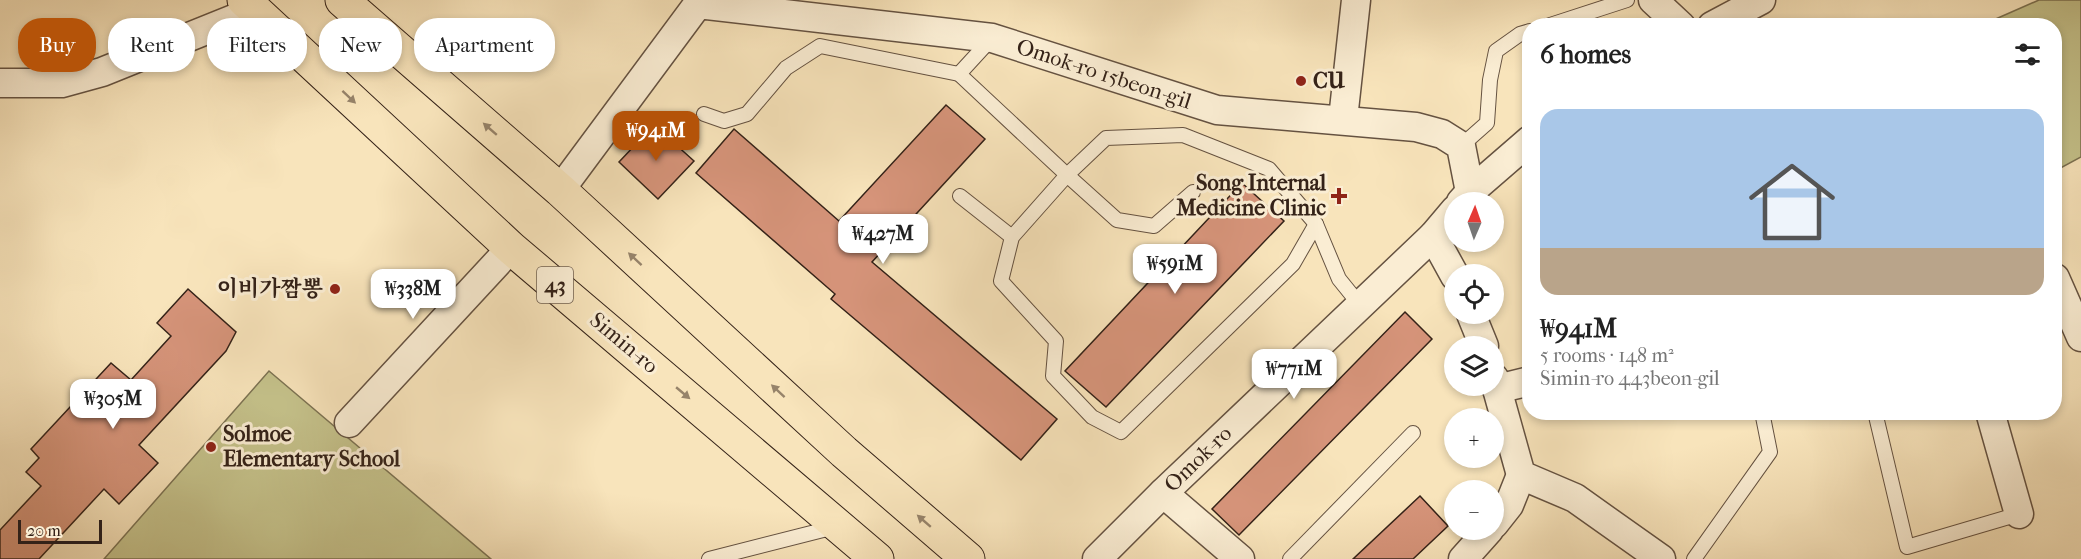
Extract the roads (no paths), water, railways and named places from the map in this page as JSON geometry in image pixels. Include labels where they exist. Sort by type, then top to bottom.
[{"type":"main road","points":[[342,0],[560,190],[836,444],[968,559]]},
{"type":"main road","name":"Simin-ro","points":[[250,5],[511,248],[877,559]]},
{"type":"street","points":[[1343,119],[1356,0]]},
{"type":"street","points":[[1653,0],[1672,18]]},
{"type":"street","points":[[1727,18],[1761,0]]},
{"type":"street","points":[[560,190],[698,2]]},
{"type":"street","name":"Omok-ro 15beon-gil","points":[[698,2],[992,38],[1217,110],[1416,127],[1442,134],[1461,146]]},
{"type":"street","points":[[0,83],[62,83],[102,72],[250,5]]},
{"type":"street","points":[[1461,146],[1462,192]]},
{"type":"street","name":"Omok-ro","points":[[1472,192],[1522,147]]},
{"type":"street","name":"Omok-ro","points":[[1097,559],[1162,493],[1433,236],[1444,223]]},
{"type":"street","points":[[1433,236],[1448,264]]},
{"type":"street","points":[[349,423],[511,248]]},
{"type":"street","points":[[2062,294],[2081,338]]},
{"type":"street","points":[[1504,383],[1522,381]]},
{"type":"street","points":[[1500,396],[1521,475],[1509,505],[1504,511]]},
{"type":"street","points":[[1992,420],[2019,514]]},
{"type":"street","points":[[1521,475],[1575,498],[1661,559]]},
{"type":"street","points":[[1162,493],[1240,559]]},
{"type":"street","points":[[1463,559],[1480,540]]},
{"type":"lane","points":[[1572,18],[1628,0]]},
{"type":"lane","points":[[1461,146],[1487,123],[1490,80],[1496,51],[1522,33]]},
{"type":"lane","points":[[959,74],[992,38]]},
{"type":"lane","points":[[704,114],[724,122],[747,114],[786,68],[820,46],[959,74],[1117,220],[1155,226],[1193,192]]},
{"type":"lane","points":[[1316,224],[1293,264],[1122,432],[1092,417],[1053,376],[1056,341],[1001,281],[1012,237],[1067,175],[1106,138],[1183,135],[1269,169],[1316,224],[1339,279],[1360,305]]},
{"type":"lane","points":[[960,196],[1012,237]]},
{"type":"lane","points":[[1694,559],[1770,452],[1764,420]]},
{"type":"lane","points":[[1877,420],[1907,547],[2019,514]]},
{"type":"lane","points":[[1290,559],[1413,434]]},
{"type":"lane","points":[[709,559],[840,526]]},
{"type":"place","name":"CU","points":[[1301,81]]},
{"type":"place","name":"Song Internal Medicine Clinic","points":[[1339,196]]},
{"type":"place","name":"이비가짬뽕","points":[[335,289]]},
{"type":"place","name":"Solmoe Elementary School","points":[[211,447]]}]
